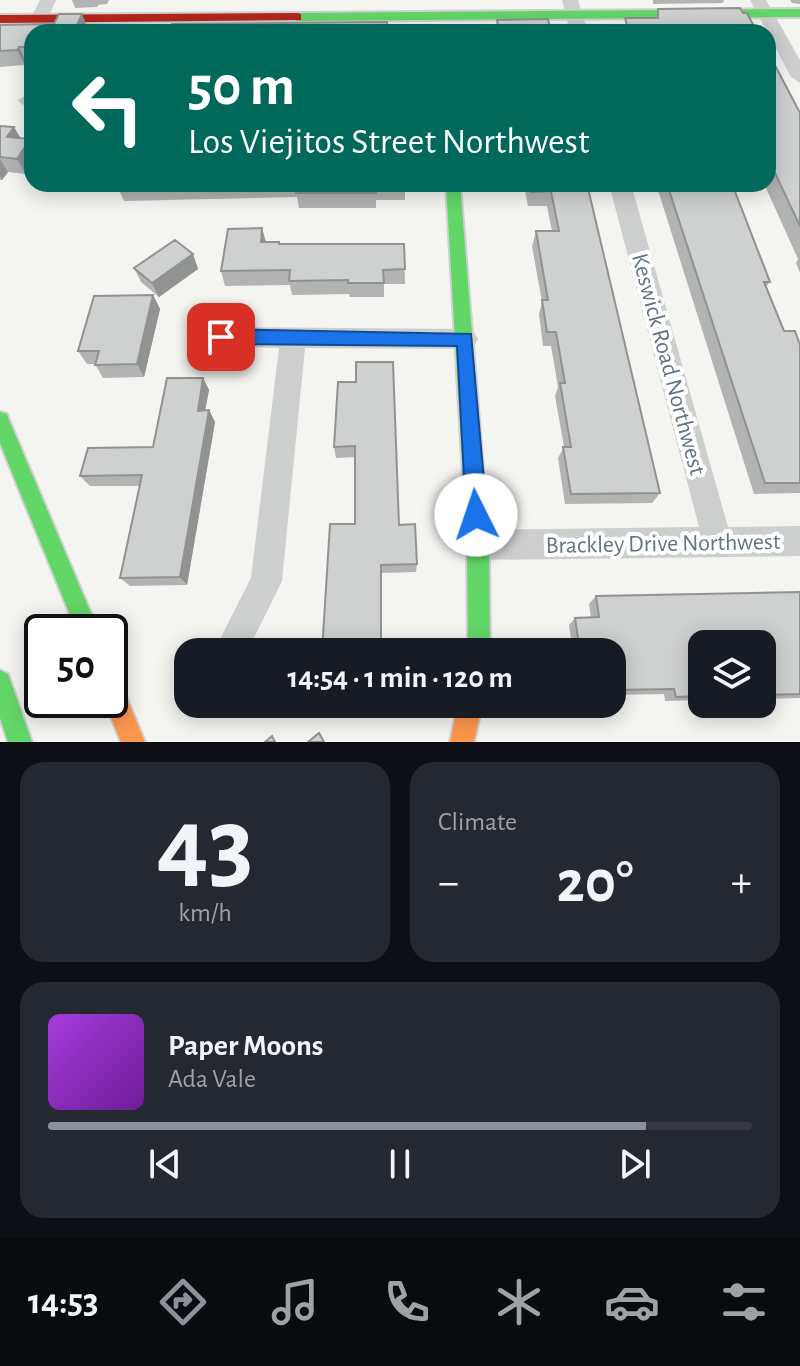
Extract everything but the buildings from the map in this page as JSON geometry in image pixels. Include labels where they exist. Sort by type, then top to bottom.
[{"type":"street","points":[[40,18],[48,0]]},
{"type":"street","points":[[0,19],[575,16],[761,6],[800,13]]},
{"type":"street","points":[[761,6],[771,24]]},
{"type":"street","points":[[776,33],[800,77]]},
{"type":"street","points":[[454,192],[478,545],[479,638]]},
{"type":"street","name":"Keswick Road Northwest","points":[[622,192],[718,544]]},
{"type":"street","points":[[221,337],[465,339]]},
{"type":"street","points":[[237,638],[266,581],[293,339]]},
{"type":"street","points":[[0,420],[81,614]]},
{"type":"street","name":"Brackley Drive Northwest","points":[[478,545],[800,541]]},
{"type":"street","points":[[0,682],[20,742]]},
{"type":"street","points":[[123,718],[133,742]]},
{"type":"street","points":[[462,742],[467,718]]},
{"type":"traffic: fast","points":[[297,17],[800,13]]},
{"type":"traffic: fast","points":[[454,192],[478,545],[479,638]]},
{"type":"traffic: fast","points":[[0,420],[81,614]]},
{"type":"traffic: fast","points":[[0,682],[20,742]]},
{"type":"traffic: slow","points":[[123,718],[133,742]]},
{"type":"traffic: slow","points":[[462,742],[467,718]]},
{"type":"traffic: jam","points":[[0,19],[297,17]]},
{"type":"route","points":[[221,337],[465,339],[476,515]]}]
